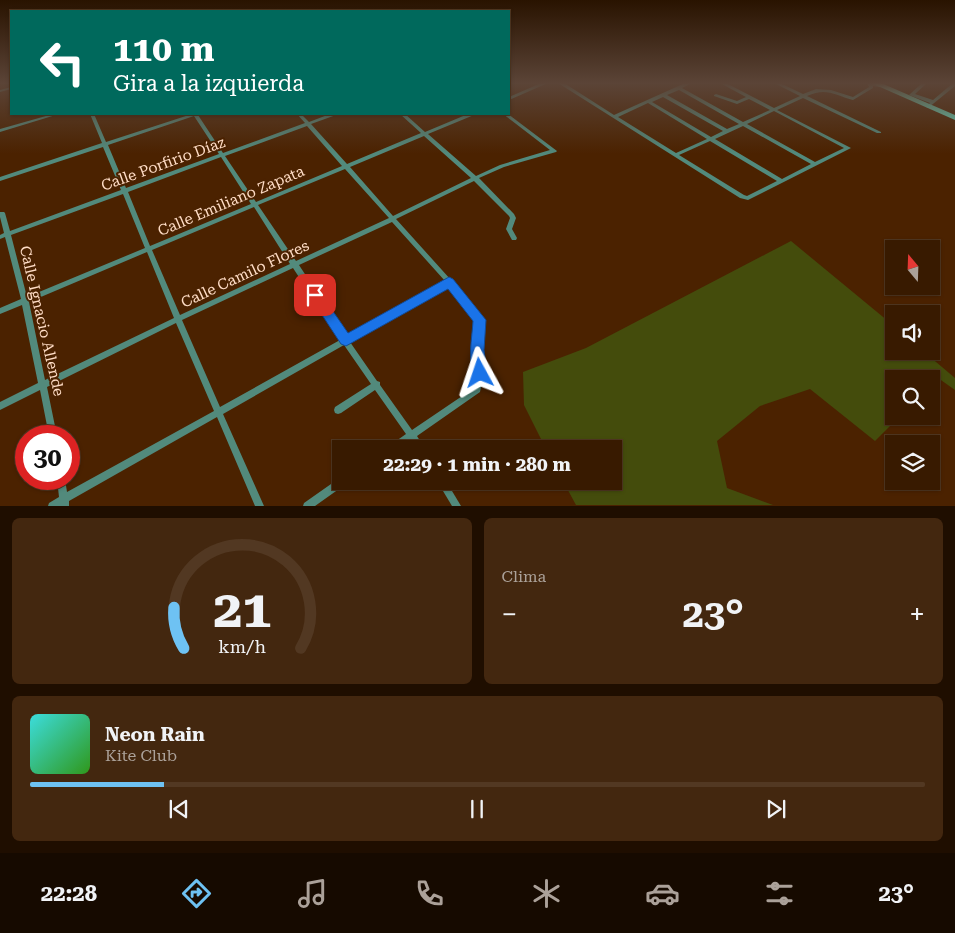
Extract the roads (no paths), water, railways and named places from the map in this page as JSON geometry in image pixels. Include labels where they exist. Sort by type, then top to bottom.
[{"type":"main road","points":[[935,107],[955,118]]},
{"type":"main road","points":[[937,107],[955,114]]},
{"type":"street","points":[[599,107],[742,197],[748,198],[848,148],[767,107]]},
{"type":"street","points":[[614,116],[637,107]]},
{"type":"street","points":[[657,107],[781,181]]},
{"type":"street","points":[[684,107],[726,131]]},
{"type":"street","points":[[713,107],[814,164]]},
{"type":"street","points":[[676,155],[777,107]]},
{"type":"street","points":[[824,107],[879,132]]},
{"type":"street","points":[[0,131],[54,115]]},
{"type":"street","points":[[92,115],[150,248],[178,319],[260,506]]},
{"type":"street","points":[[0,179],[192,115]]},
{"type":"street","points":[[196,115],[294,264],[378,384],[414,440]]},
{"type":"street","points":[[300,115],[449,282],[480,320],[477,350],[480,373],[477,390],[406,440]]},
{"type":"street","name":"Calle Porfirio Díaz","points":[[0,237],[331,115]]},
{"type":"street","points":[[403,115],[475,178],[512,215],[513,218],[509,229],[514,238]]},
{"type":"street","name":"Calle Emiliano Zapata","points":[[0,311],[470,115]]},
{"type":"street","name":"Calle Camilo Flores","points":[[0,406],[475,178],[502,166],[554,151],[507,115]]},
{"type":"street","name":"Calle Ignacio Allende","points":[[2,213],[25,301],[51,425]]},
{"type":"street","points":[[52,506],[65,502],[449,282]]},
{"type":"street","points":[[338,410],[378,384]]},
{"type":"street","points":[[307,506],[332,489]]},
{"type":"street","points":[[447,490],[457,506]]}]
